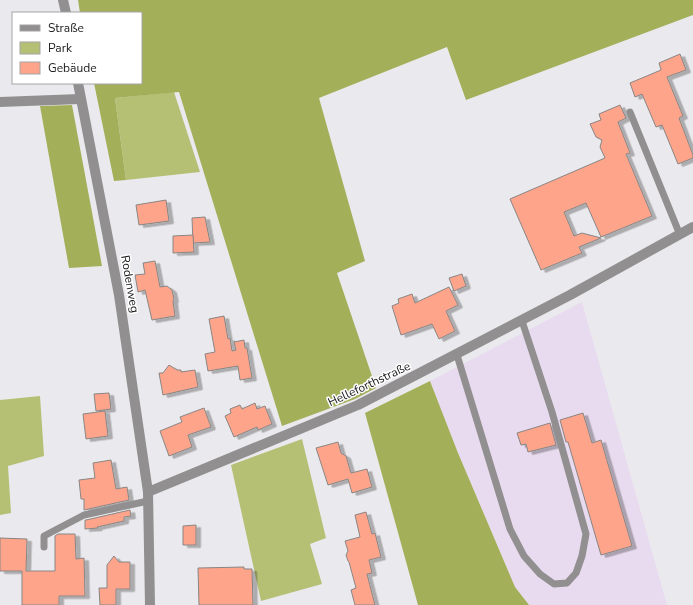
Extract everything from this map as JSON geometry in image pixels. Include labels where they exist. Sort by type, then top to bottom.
[{"type":"street","points":[[63,0],[66,12]]},
{"type":"street","name":"Rodenweg","points":[[78,84],[119,295],[148,496]]},
{"type":"street","points":[[0,102],[80,100]]},
{"type":"street","name":"Helleforthstraße","points":[[148,496],[358,405],[522,321],[693,227]]},
{"type":"street","points":[[148,496],[150,605]]},
{"type":"lane","points":[[630,112],[680,234]]},
{"type":"lane","points":[[457,355],[510,529],[524,556],[540,574],[554,584],[567,583],[576,573],[582,556],[586,534],[552,412],[522,321]]},
{"type":"lane","points":[[44,547],[44,536],[84,515],[148,496]]},
{"type":"shaded area","points":[[582,302],[667,605],[529,605],[515,587],[458,453],[430,381]]},
{"type":"green space","points":[[78,0],[693,0],[693,15],[466,100],[447,47],[319,98],[365,261],[337,273],[376,388],[355,399],[282,426],[179,92],[115,98],[126,180],[114,181],[94,84],[142,84],[142,12],[80,12]]},
{"type":"green space","points":[[174,92],[200,172],[126,180],[115,98]]},
{"type":"green space","points":[[72,105],[102,266],[69,268],[40,106]]},
{"type":"green space","points":[[430,381],[458,453],[515,587],[529,605],[418,605],[365,413]]},
{"type":"green space","points":[[40,396],[44,456],[8,466],[11,513],[0,515],[0,400]]},
{"type":"green space","points":[[302,439],[326,538],[310,544],[322,584],[261,601],[231,465]]},
{"type":"building","points":[[680,54],[686,70],[667,77],[683,116],[679,118],[693,158],[678,164],[662,125],[656,127],[642,94],[635,97],[630,83],[661,70],[659,63]]},
{"type":"building","points":[[620,105],[626,118],[618,122],[630,153],[626,154],[652,216],[601,237],[586,203],[564,212],[574,236],[582,233],[601,238],[579,247],[582,253],[541,270],[510,199],[605,158],[600,147],[602,140],[596,137],[590,124],[601,120],[599,114]]},
{"type":"building","points":[[166,200],[169,221],[139,225],[136,205]]},
{"type":"building","points":[[205,217],[210,242],[193,243],[192,218]]},
{"type":"building","points":[[193,235],[194,252],[173,253],[173,236]]},
{"type":"building","points":[[155,261],[160,287],[167,286],[172,290],[175,316],[152,320],[145,290],[138,292],[135,275],[145,274],[143,263]]},
{"type":"building","points":[[462,274],[466,286],[454,291],[449,278]]},
{"type":"building","points":[[449,287],[458,305],[446,311],[455,331],[439,339],[432,324],[401,335],[392,306],[399,303],[398,299],[412,294],[415,303]]},
{"type":"building","points":[[224,316],[228,339],[230,338],[232,351],[236,350],[234,342],[244,340],[245,348],[247,348],[252,378],[240,380],[238,366],[208,371],[205,354],[215,352],[209,319]]},
{"type":"building","points":[[169,365],[177,370],[181,370],[181,372],[195,370],[198,387],[163,395],[159,373],[163,373]]},
{"type":"building","points":[[109,393],[111,409],[96,411],[94,394]]},
{"type":"building","points":[[255,403],[257,409],[265,406],[272,424],[258,430],[257,427],[234,437],[225,416],[231,413],[230,409],[240,405],[242,409]]},
{"type":"building","points":[[204,408],[211,427],[188,435],[192,447],[169,456],[160,431],[182,422],[180,417]]},
{"type":"building","points":[[105,411],[108,436],[86,439],[83,414]]},
{"type":"building","points":[[583,413],[592,443],[601,440],[632,546],[601,555],[568,442],[566,442],[560,420]]},
{"type":"building","points":[[550,423],[556,445],[528,452],[526,444],[521,445],[517,433]]},
{"type":"building","points":[[338,442],[341,453],[346,456],[351,473],[367,469],[372,487],[352,493],[348,479],[328,485],[316,448]]},
{"type":"building","points":[[111,460],[116,489],[127,487],[129,500],[84,510],[84,499],[81,499],[79,480],[95,478],[93,463]]},
{"type":"building","points":[[130,510],[131,516],[124,517],[124,521],[97,527],[98,528],[85,529],[85,520]]},
{"type":"building","points":[[366,512],[372,534],[375,533],[381,557],[369,560],[372,573],[367,574],[375,605],[355,605],[351,590],[356,588],[346,555],[348,551],[345,541],[360,537],[355,515]]},
{"type":"building","points":[[196,525],[196,545],[183,545],[183,526]]},
{"type":"building","points":[[58,534],[75,534],[76,559],[84,558],[85,596],[59,596],[59,605],[22,605],[22,571],[0,571],[0,538],[27,539],[26,571],[55,571],[55,536]]},
{"type":"building","points":[[114,556],[119,562],[130,562],[130,589],[116,589],[116,605],[100,605],[99,588],[107,588],[107,565]]},
{"type":"building","points":[[244,567],[244,569],[252,569],[253,605],[199,605],[198,568]]}]
